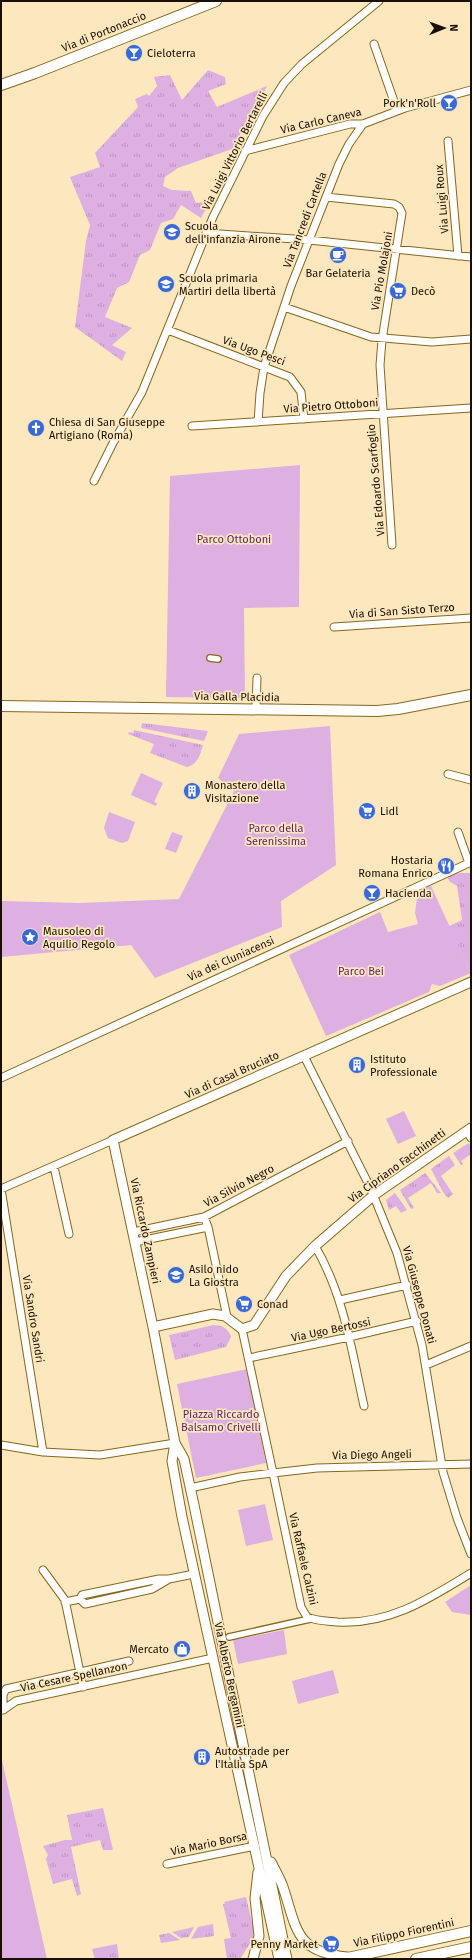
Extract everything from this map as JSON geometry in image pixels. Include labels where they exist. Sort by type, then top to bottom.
[{"type":"main road","name":"Via di Portonaccio","points":[[1,85],[216,1]]},
{"type":"main road","name":"Via Galla Placidia","points":[[1,706],[377,711],[398,709],[471,695]]},
{"type":"main road","name":"Via Filippo Fiorentini","points":[[345,1958],[422,1943],[471,1931]]},
{"type":"main road","points":[[416,1959],[471,1947]]},
{"type":"street","name":"Via Luigi Vittorio Bertarelli","points":[[94,481],[113,443],[142,392],[206,233],[263,116],[290,76],[318,50],[380,1]]},
{"type":"street","points":[[374,44],[397,110]]},
{"type":"street","name":"Via Carlo Caneva","points":[[245,151],[350,124],[363,124],[397,110],[471,90]]},
{"type":"street","name":"Via Tancredi Cartella","points":[[258,422],[260,392],[264,367],[284,307],[309,240],[346,149],[363,124]]},
{"type":"street","name":"Via Luigi Roux","points":[[448,141],[458,256]]},
{"type":"street","name":"Via Pio Molajoni","points":[[326,197],[397,206],[403,215],[382,337],[380,368],[382,413]]},
{"type":"street","points":[[206,233],[309,240],[471,257]]},
{"type":"street","points":[[284,307],[358,333],[432,342],[471,339]]},
{"type":"street","name":"Via Ugo Pesci","points":[[168,330],[288,375],[295,382],[302,395],[304,419]]},
{"type":"street","name":"Via Pietro Ottoboni","points":[[192,426],[471,408]]},
{"type":"street","name":"Via Edoardo Scarfoglio","points":[[382,413],[392,545]]},
{"type":"street","name":"Via di San Sisto Terzo","points":[[334,627],[471,618]]},
{"type":"street","points":[[210,658],[218,659]]},
{"type":"street","points":[[256,678],[256,709]]},
{"type":"street","points":[[448,774],[471,780]]},
{"type":"street","points":[[458,832],[470,862]]},
{"type":"street","name":"Via dei Cluniacensi","points":[[1,1078],[470,862]]},
{"type":"street","name":"Via di Casal Bruciato","points":[[1,1189],[54,1167],[471,982]]},
{"type":"street","name":"Via Giuseppe Donati","points":[[304,1056],[374,1195],[397,1252],[417,1321],[426,1365],[442,1464],[455,1513],[471,1554]]},
{"type":"street","name":"Via Cipriano Facchinetti","points":[[242,1329],[256,1324],[286,1276],[315,1246],[374,1195],[470,1132]]},
{"type":"street","name":"Via Riccardo Zampieri","points":[[113,1140],[153,1327]]},
{"type":"street","name":"Via Silvio Negro","points":[[133,1232],[204,1217],[348,1141]]},
{"type":"street","points":[[54,1167],[69,1234]]},
{"type":"street","name":"Via Sandro Sandri","points":[[1,1189],[43,1452]]},
{"type":"street","points":[[204,1217],[208,1227],[227,1317]]},
{"type":"street","points":[[135,1242],[208,1227]]},
{"type":"street","points":[[315,1246],[340,1300],[364,1406]]},
{"type":"street","points":[[340,1300],[407,1285]]},
{"type":"street","points":[[208,1314],[220,1314],[227,1317],[242,1329],[273,1473],[240,1477],[190,1488],[184,1458],[175,1443],[153,1327],[208,1314]]},
{"type":"street","name":"Via Ugo Bertossi","points":[[249,1358],[349,1338],[417,1321]]},
{"type":"street","points":[[426,1365],[471,1346]]},
{"type":"street","points":[[1,1445],[43,1452],[100,1455],[175,1443]]},
{"type":"street","name":"Via Alberto Bergamini","points":[[175,1443],[172,1461],[194,1574],[279,1959]]},
{"type":"street","name":"Via Diego Angeli","points":[[273,1473],[317,1468],[471,1464]]},
{"type":"street","name":"Via Raffaele Calzini","points":[[273,1473],[301,1607],[305,1616],[310,1618],[346,1622],[379,1619],[424,1602],[471,1573]]},
{"type":"street","name":"Via Alberto Bergamini","points":[[190,1488],[226,1656],[287,1959]]},
{"type":"street","points":[[43,1570],[65,1602],[83,1687]]},
{"type":"street","points":[[65,1602],[80,1599],[82,1595],[159,1579],[169,1579],[194,1574]]},
{"type":"street","points":[[229,1637],[310,1618]]},
{"type":"street","name":"Via Cesare Spellanzon","points":[[129,1661],[6,1689],[3,1695],[3,1710],[16,1701],[226,1656]]},
{"type":"street","name":"Via Mario Borsa","points":[[167,1864],[255,1846]]},
{"type":"street","points":[[266,1854],[280,1879],[291,1918],[299,1934],[311,1946],[322,1952],[345,1958]]},
{"type":"street","points":[[253,1959],[259,1936],[255,1892],[258,1864]]},
{"type":"green space","points":[[208,70],[225,77],[226,84],[208,91],[217,107],[267,86],[232,149],[178,168],[165,177],[163,186],[172,190],[191,191],[196,203],[210,201],[201,218],[181,205],[173,219],[161,223],[150,250],[140,255],[129,282],[117,288],[105,317],[132,328],[112,345],[126,352],[122,361],[75,327],[86,241],[90,225],[70,177],[100,167],[95,153],[138,107],[135,99],[147,94],[149,96],[157,86],[154,77],[170,75],[182,100]]},
{"type":"green space","name":"Parco Ottoboni","points":[[300,465],[299,607],[244,608],[245,698],[166,697],[170,476]]},
{"type":"green space","points":[[142,723],[208,731],[204,741],[141,728]]},
{"type":"green space","name":"Parco della Serenissima","points":[[330,726],[336,865],[281,901],[282,927],[155,978],[131,945],[1,957],[1,901],[80,903],[179,899],[234,791],[218,778],[239,734]]},
{"type":"green space","points":[[134,730],[203,745],[200,756],[194,764],[187,767],[150,753],[154,744],[128,734],[129,732],[133,733]]},
{"type":"green space","points":[[141,773],[163,783],[154,802],[157,803],[156,806],[131,795]]},
{"type":"green space","points":[[109,812],[135,822],[128,841],[122,843],[108,838],[104,828]]},
{"type":"green space","points":[[172,832],[183,836],[176,853],[165,849]]},
{"type":"green space","points":[[453,873],[471,873],[471,973],[449,926],[462,920],[457,886],[449,881],[447,876]]},
{"type":"green space","name":"Parco Bei","points":[[431,886],[471,973],[440,986],[432,984],[429,992],[326,1036],[289,955],[380,912],[388,932],[418,924],[415,913],[418,891]]},
{"type":"green space","points":[[404,1111],[416,1136],[398,1144],[386,1119]]},
{"type":"green space","points":[[469,1143],[471,1147],[471,1154],[461,1161],[463,1164],[461,1165],[453,1153]]},
{"type":"green space","points":[[449,1156],[455,1165],[441,1176],[453,1194],[448,1198],[443,1192],[431,1169]]},
{"type":"green space","points":[[425,1173],[441,1193],[437,1193],[431,1183],[408,1198],[414,1208],[411,1209],[400,1190]]},
{"type":"green space","points":[[395,1193],[407,1210],[401,1213],[396,1206],[389,1210],[386,1200]]},
{"type":"green space","points":[[214,1325],[225,1328],[230,1334],[231,1337],[226,1347],[175,1360],[169,1335]]},
{"type":"green space","name":"Piazza Riccardo Balsamo Crivelli","points":[[247,1369],[266,1463],[196,1478],[177,1384]]},
{"type":"green space","points":[[265,1504],[273,1540],[246,1546],[238,1510]]},
{"type":"green space","points":[[471,1585],[471,1615],[452,1612],[445,1602]]},
{"type":"green space","points":[[284,1630],[287,1654],[238,1664],[233,1640]]},
{"type":"green space","points":[[333,1670],[339,1693],[298,1704],[292,1681]]},
{"type":"green space","points":[[1,1756],[47,1959],[1,1959]]},
{"type":"green space","points":[[103,1808],[113,1850],[103,1850],[100,1840],[71,1847],[81,1894],[77,1896],[72,1879],[53,1884],[46,1859],[48,1855],[43,1846],[65,1840],[72,1840],[67,1815]]},
{"type":"green space","points":[[246,1897],[253,1927],[253,1939],[240,1959],[227,1959],[224,1939],[231,1938],[223,1904],[225,1904],[224,1902]]},
{"type":"green space","points":[[213,1924],[214,1936],[191,1939],[198,1927]]},
{"type":"green space","points":[[194,1927],[189,1937],[181,1938],[172,1932]]},
{"type":"green space","points":[[169,1933],[180,1940],[161,1943],[159,1935]]},
{"type":"green space","points":[[117,1944],[119,1959],[95,1959],[92,1949]]},
{"type":"place","name":"Cieloterra","points":[[134,53]]},
{"type":"place","name":"Pork'n'Roll","points":[[449,103]]},
{"type":"place","name":"Scuola dell'infanzia Airone","points":[[172,232]]},
{"type":"place","name":"Bar Gelateria","points":[[338,255]]},
{"type":"place","name":"Scuola primaria Martiri della libertà","points":[[166,284]]},
{"type":"place","name":"Decò","points":[[398,291]]},
{"type":"place","name":"Chiesa di San Giuseppe Artigiano (Roma)","points":[[36,428]]},
{"type":"place","name":"Monastero della Visitazione","points":[[192,791]]},
{"type":"place","name":"Lidl","points":[[367,811]]},
{"type":"place","name":"Hostaria Romana Enrico","points":[[446,866]]},
{"type":"place","name":"Hacienda","points":[[372,893]]},
{"type":"place","name":"Mausoleo di Aquilio Regolo","points":[[30,937]]},
{"type":"place","name":"Istituto Professionale","points":[[357,1065]]},
{"type":"place","name":"Asilo nido La Giostra","points":[[176,1275]]},
{"type":"place","name":"Conad","points":[[244,1304]]},
{"type":"place","name":"Mercato","points":[[182,1649]]},
{"type":"place","name":"Autostrade per l'Italia SpA","points":[[202,1757]]},
{"type":"place","name":"Penny Market","points":[[331,1944]]}]
